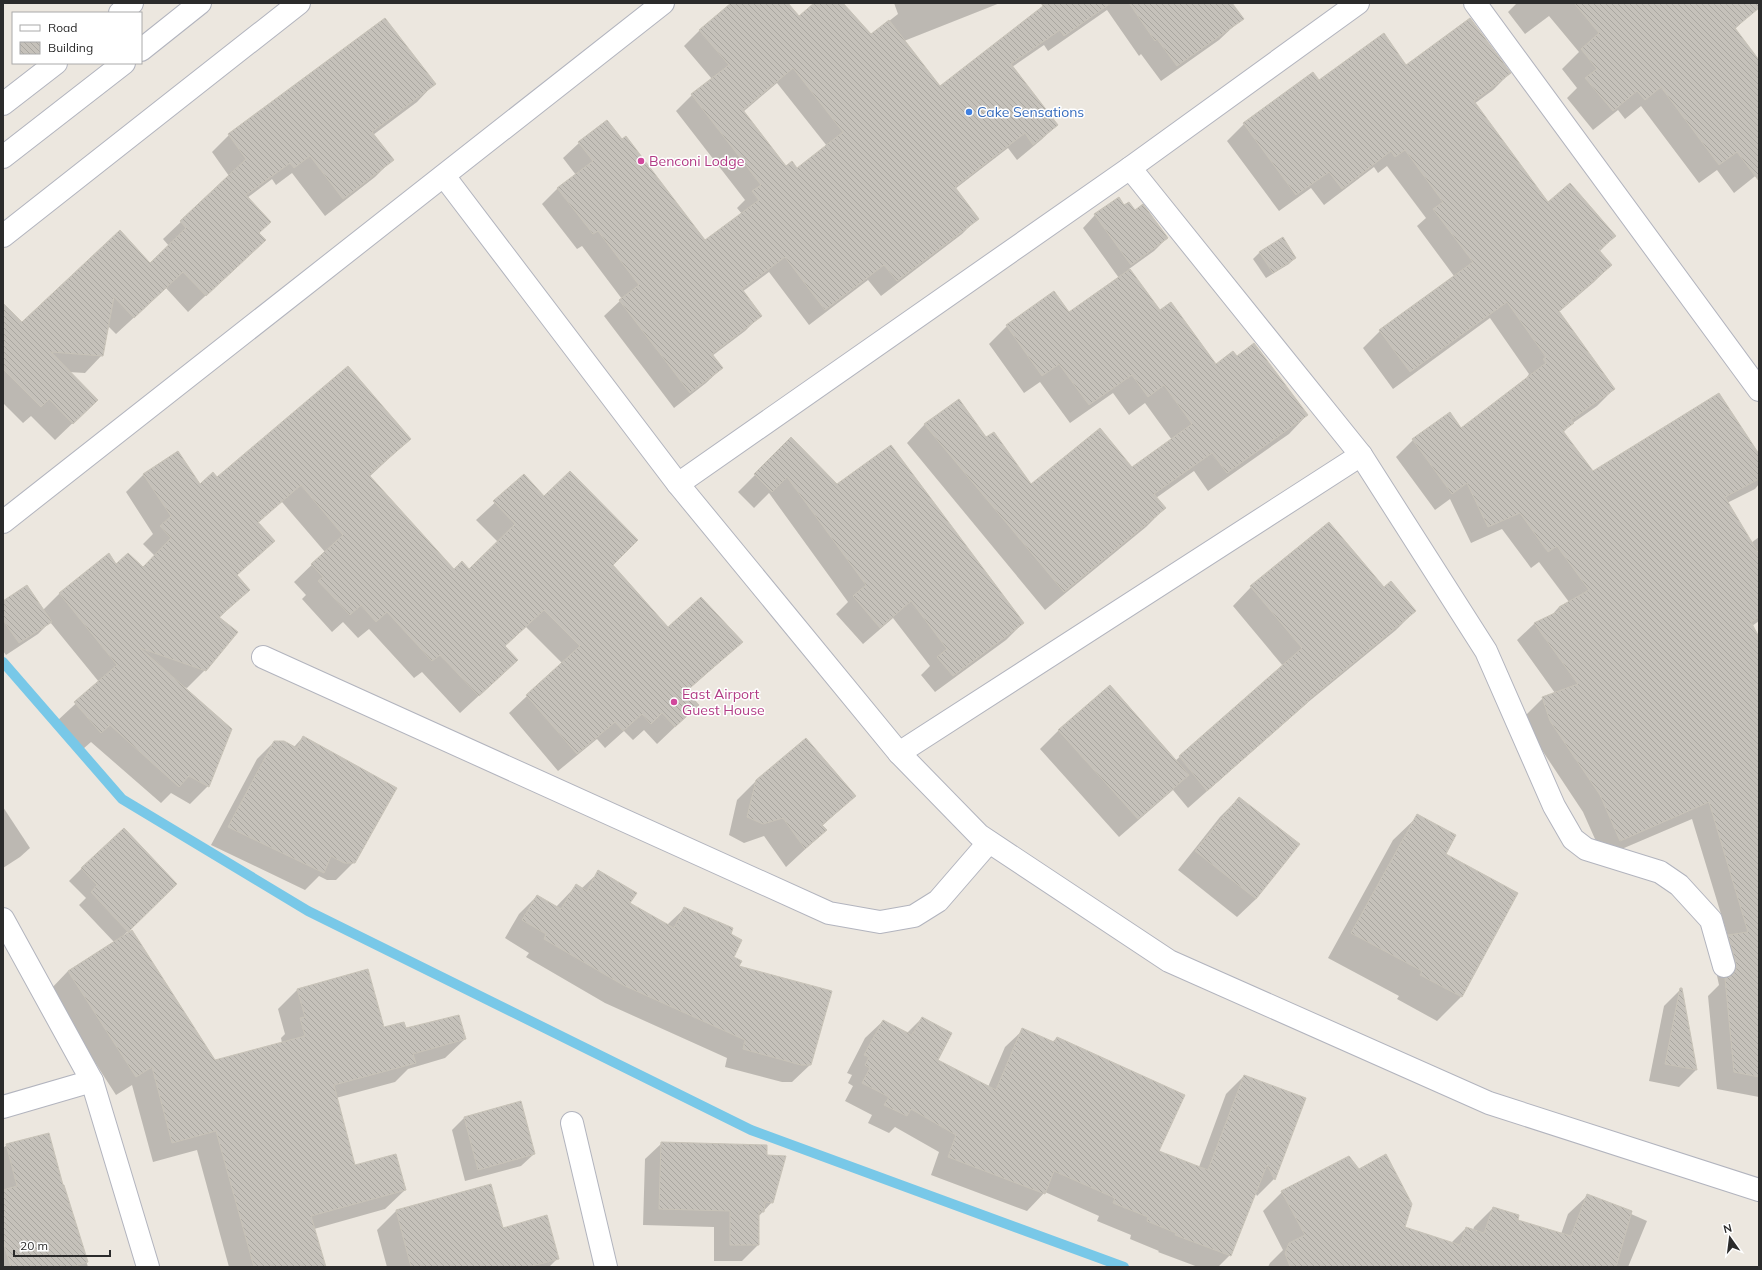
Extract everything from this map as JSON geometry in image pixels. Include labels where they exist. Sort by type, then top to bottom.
[{"type":"street","points":[[121,12],[132,3]]},
{"type":"street","points":[[142,49],[200,3]]},
{"type":"street","points":[[3,236],[299,3]]},
{"type":"street","points":[[3,522],[663,3]]},
{"type":"street","points":[[678,484],[1130,168],[1358,3]]},
{"type":"street","points":[[1475,3],[1759,390]]},
{"type":"street","points":[[3,104],[55,64]]},
{"type":"street","points":[[3,157],[123,64]]},
{"type":"street","points":[[1130,168],[1361,455],[1486,651],[1554,806],[1573,839],[1586,849],[1660,872],[1679,885],[1711,920],[1724,966]]},
{"type":"street","points":[[444,176],[678,484],[899,752],[979,835],[1169,961],[1489,1103],[1759,1190]]},
{"type":"street","points":[[899,752],[1361,455]]},
{"type":"street","points":[[263,657],[829,913],[880,922],[914,916],[938,901],[989,842]]},
{"type":"street","points":[[3,919],[92,1081],[148,1267]]},
{"type":"street","points":[[3,1107],[92,1081]]},
{"type":"street","points":[[572,1123],[606,1267]]},
{"type":"building","points":[[731,3],[788,3],[799,16],[814,3],[843,3],[871,34],[889,20],[940,86],[1043,6],[1041,3],[1111,3],[1064,36],[1060,30],[1011,64],[1058,125],[1033,145],[1025,133],[955,187],[979,219],[897,281],[884,265],[825,310],[785,257],[742,289],[762,316],[712,354],[723,368],[690,393],[619,300],[639,285],[598,231],[593,234],[557,188],[593,161],[578,142],[607,120],[622,139],[626,136],[705,240],[759,200],[752,191],[761,185],[691,94],[729,65],[699,30]],"holes":[[[793,68],[843,132],[797,168],[792,161],[786,166],[743,110]]]},
{"type":"building","points":[[1129,3],[1232,3],[1244,19],[1177,66],[1157,39],[1155,41]]},
{"type":"building","points":[[1574,3],[1759,3],[1759,8],[1735,28],[1759,60],[1759,181],[1737,152],[1719,165],[1661,87],[1645,100],[1637,91],[1613,111],[1585,78],[1597,69],[1581,49],[1599,33]]},
{"type":"building","points":[[385,18],[436,84],[372,132],[394,160],[343,199],[310,156],[294,168],[290,163],[246,195],[271,222],[259,233],[266,240],[206,296],[183,272],[134,318],[114,297],[103,356],[51,352],[98,400],[73,424],[49,399],[41,407],[3,369],[3,303],[22,322],[120,230],[150,263],[186,228],[180,221],[246,159],[228,134]]},
{"type":"building","points":[[1470,18],[1511,73],[1474,101],[1548,202],[1570,183],[1616,236],[1599,250],[1612,265],[1559,311],[1615,389],[1571,420],[1574,423],[1563,431],[1593,471],[1719,393],[1759,454],[1759,479],[1725,497],[1759,554],[1759,617],[1751,622],[1759,637],[1759,1077],[1734,1072],[1725,978],[1733,974],[1736,969],[1736,963],[1728,935],[1748,932],[1709,802],[1620,841],[1600,795],[1550,721],[1542,697],[1578,684],[1534,623],[1561,610],[1559,607],[1589,590],[1557,546],[1548,552],[1520,513],[1488,527],[1467,483],[1452,494],[1412,439],[1450,412],[1461,428],[1546,363],[1543,359],[1546,357],[1507,302],[1410,372],[1379,330],[1473,262],[1433,209],[1443,202],[1405,150],[1395,157],[1391,151],[1342,189],[1329,172],[1296,195],[1243,123],[1313,72],[1319,80],[1384,33],[1406,65]]},
{"type":"building","points":[[1119,197],[1124,205],[1129,202],[1135,210],[1143,204],[1168,238],[1131,265],[1094,214]]},
{"type":"building","points":[[1283,237],[1296,258],[1273,273],[1259,252]]},
{"type":"building","points":[[1130,269],[1160,310],[1171,302],[1216,364],[1233,351],[1237,356],[1254,343],[1308,415],[1227,473],[1212,453],[1154,494],[1166,508],[1064,592],[924,424],[959,399],[986,437],[994,432],[1031,484],[1100,428],[1132,467],[1192,424],[1164,385],[1148,397],[1132,375],[1089,405],[1059,364],[1042,376],[1006,325],[1054,291],[1069,312]]},
{"type":"building","points":[[348,366],[411,439],[369,475],[454,569],[462,561],[469,569],[515,524],[493,501],[524,474],[544,496],[570,471],[638,540],[613,565],[668,627],[701,597],[743,642],[686,691],[699,705],[675,727],[662,713],[651,724],[642,714],[623,731],[615,722],[577,754],[526,695],[580,646],[544,610],[505,646],[518,660],[479,696],[440,655],[432,661],[387,612],[376,622],[361,605],[350,615],[318,581],[323,577],[311,564],[343,535],[301,485],[258,522],[275,541],[237,575],[250,590],[219,617],[238,632],[206,671],[140,648],[232,729],[209,787],[189,776],[179,787],[110,725],[101,733],[74,702],[117,665],[59,593],[109,553],[116,564],[128,553],[143,567],[171,538],[160,526],[171,516],[143,474],[178,451],[200,484],[213,472],[217,477]]},
{"type":"building","points":[[791,437],[837,484],[891,445],[1024,623],[953,676],[937,657],[947,649],[911,601],[880,628],[853,596],[866,585],[787,477],[772,492],[754,474]]},
{"type":"building","points":[[1329,522],[1384,587],[1391,581],[1416,611],[1307,701],[1308,702],[1207,791],[1179,756],[1302,648],[1250,586]]},
{"type":"building","points":[[27,585],[52,622],[19,643],[3,620],[3,601]]},
{"type":"building","points":[[1110,685],[1189,775],[1138,819],[1058,730]]},
{"type":"building","points":[[303,736],[397,788],[355,863],[344,863],[331,856],[324,873],[228,827],[274,741],[284,741],[297,748]]},
{"type":"building","points":[[806,738],[856,796],[822,825],[827,830],[805,849],[783,818],[763,824],[747,817],[756,780]]},
{"type":"building","points":[[1239,797],[1300,844],[1256,899],[1195,851]]},
{"type":"building","points":[[1417,814],[1456,835],[1446,854],[1518,893],[1462,997],[1420,975],[1422,971],[1351,933]]},
{"type":"building","points":[[124,828],[177,884],[128,932],[91,892],[97,885],[81,868]]},
{"type":"building","points":[[598,870],[637,893],[630,903],[674,928],[684,907],[733,928],[731,934],[742,940],[734,957],[742,961],[739,966],[832,991],[811,1065],[801,1065],[743,1049],[745,1040],[623,985],[544,939],[546,934],[522,920],[537,895],[561,909],[576,884],[587,891]]},
{"type":"building","points":[[132,930],[215,1060],[305,1036],[300,1018],[305,1017],[297,989],[368,969],[384,1027],[404,1022],[406,1028],[459,1015],[466,1039],[413,1054],[416,1063],[334,1085],[355,1165],[396,1154],[406,1190],[311,1216],[326,1267],[254,1267],[216,1131],[172,1143],[152,1067],[136,1077],[68,971]]},
{"type":"building","points":[[1680,988],[1682,988],[1697,1070],[1665,1064]]},
{"type":"building","points":[[922,1017],[952,1033],[938,1060],[996,1090],[1022,1028],[1054,1042],[1057,1037],[1185,1095],[1159,1151],[1208,1170],[1244,1075],[1306,1098],[1275,1180],[1267,1165],[1231,1256],[1175,1235],[1176,1233],[1147,1221],[1148,1217],[1113,1203],[1115,1198],[1054,1171],[1045,1194],[948,1157],[956,1135],[911,1109],[907,1116],[884,1105],[889,1097],[862,1083],[870,1068],[865,1065],[869,1057],[864,1055],[883,1020],[912,1035]]},
{"type":"building","points":[[521,1101],[535,1154],[478,1170],[464,1117]]},
{"type":"building","points":[[49,1133],[63,1185],[88,1262],[71,1267],[11,1267],[3,1241],[3,1190],[17,1186],[6,1144]]},
{"type":"building","points":[[661,1142],[767,1145],[767,1155],[786,1156],[773,1203],[765,1202],[764,1212],[759,1212],[759,1245],[730,1245],[730,1211],[659,1209]]},
{"type":"building","points":[[1386,1154],[1412,1204],[1405,1227],[1460,1245],[1466,1227],[1484,1233],[1493,1207],[1519,1215],[1518,1220],[1571,1236],[1587,1194],[1632,1211],[1616,1267],[1290,1267],[1285,1253],[1289,1243],[1305,1235],[1281,1191],[1349,1156],[1359,1169]]},
{"type":"building","points":[[491,1184],[503,1228],[547,1215],[559,1259],[528,1267],[411,1267],[396,1210]]},
{"type":"waterway","points":[[3,662],[122,799],[308,911],[751,1130],[1124,1267]]},
{"type":"place","name":"Cake Sensations","points":[[969,112]]},
{"type":"place","name":"Benconi Lodge","points":[[641,161]]},
{"type":"place","name":"East Airport Guest House","points":[[674,702]]}]
